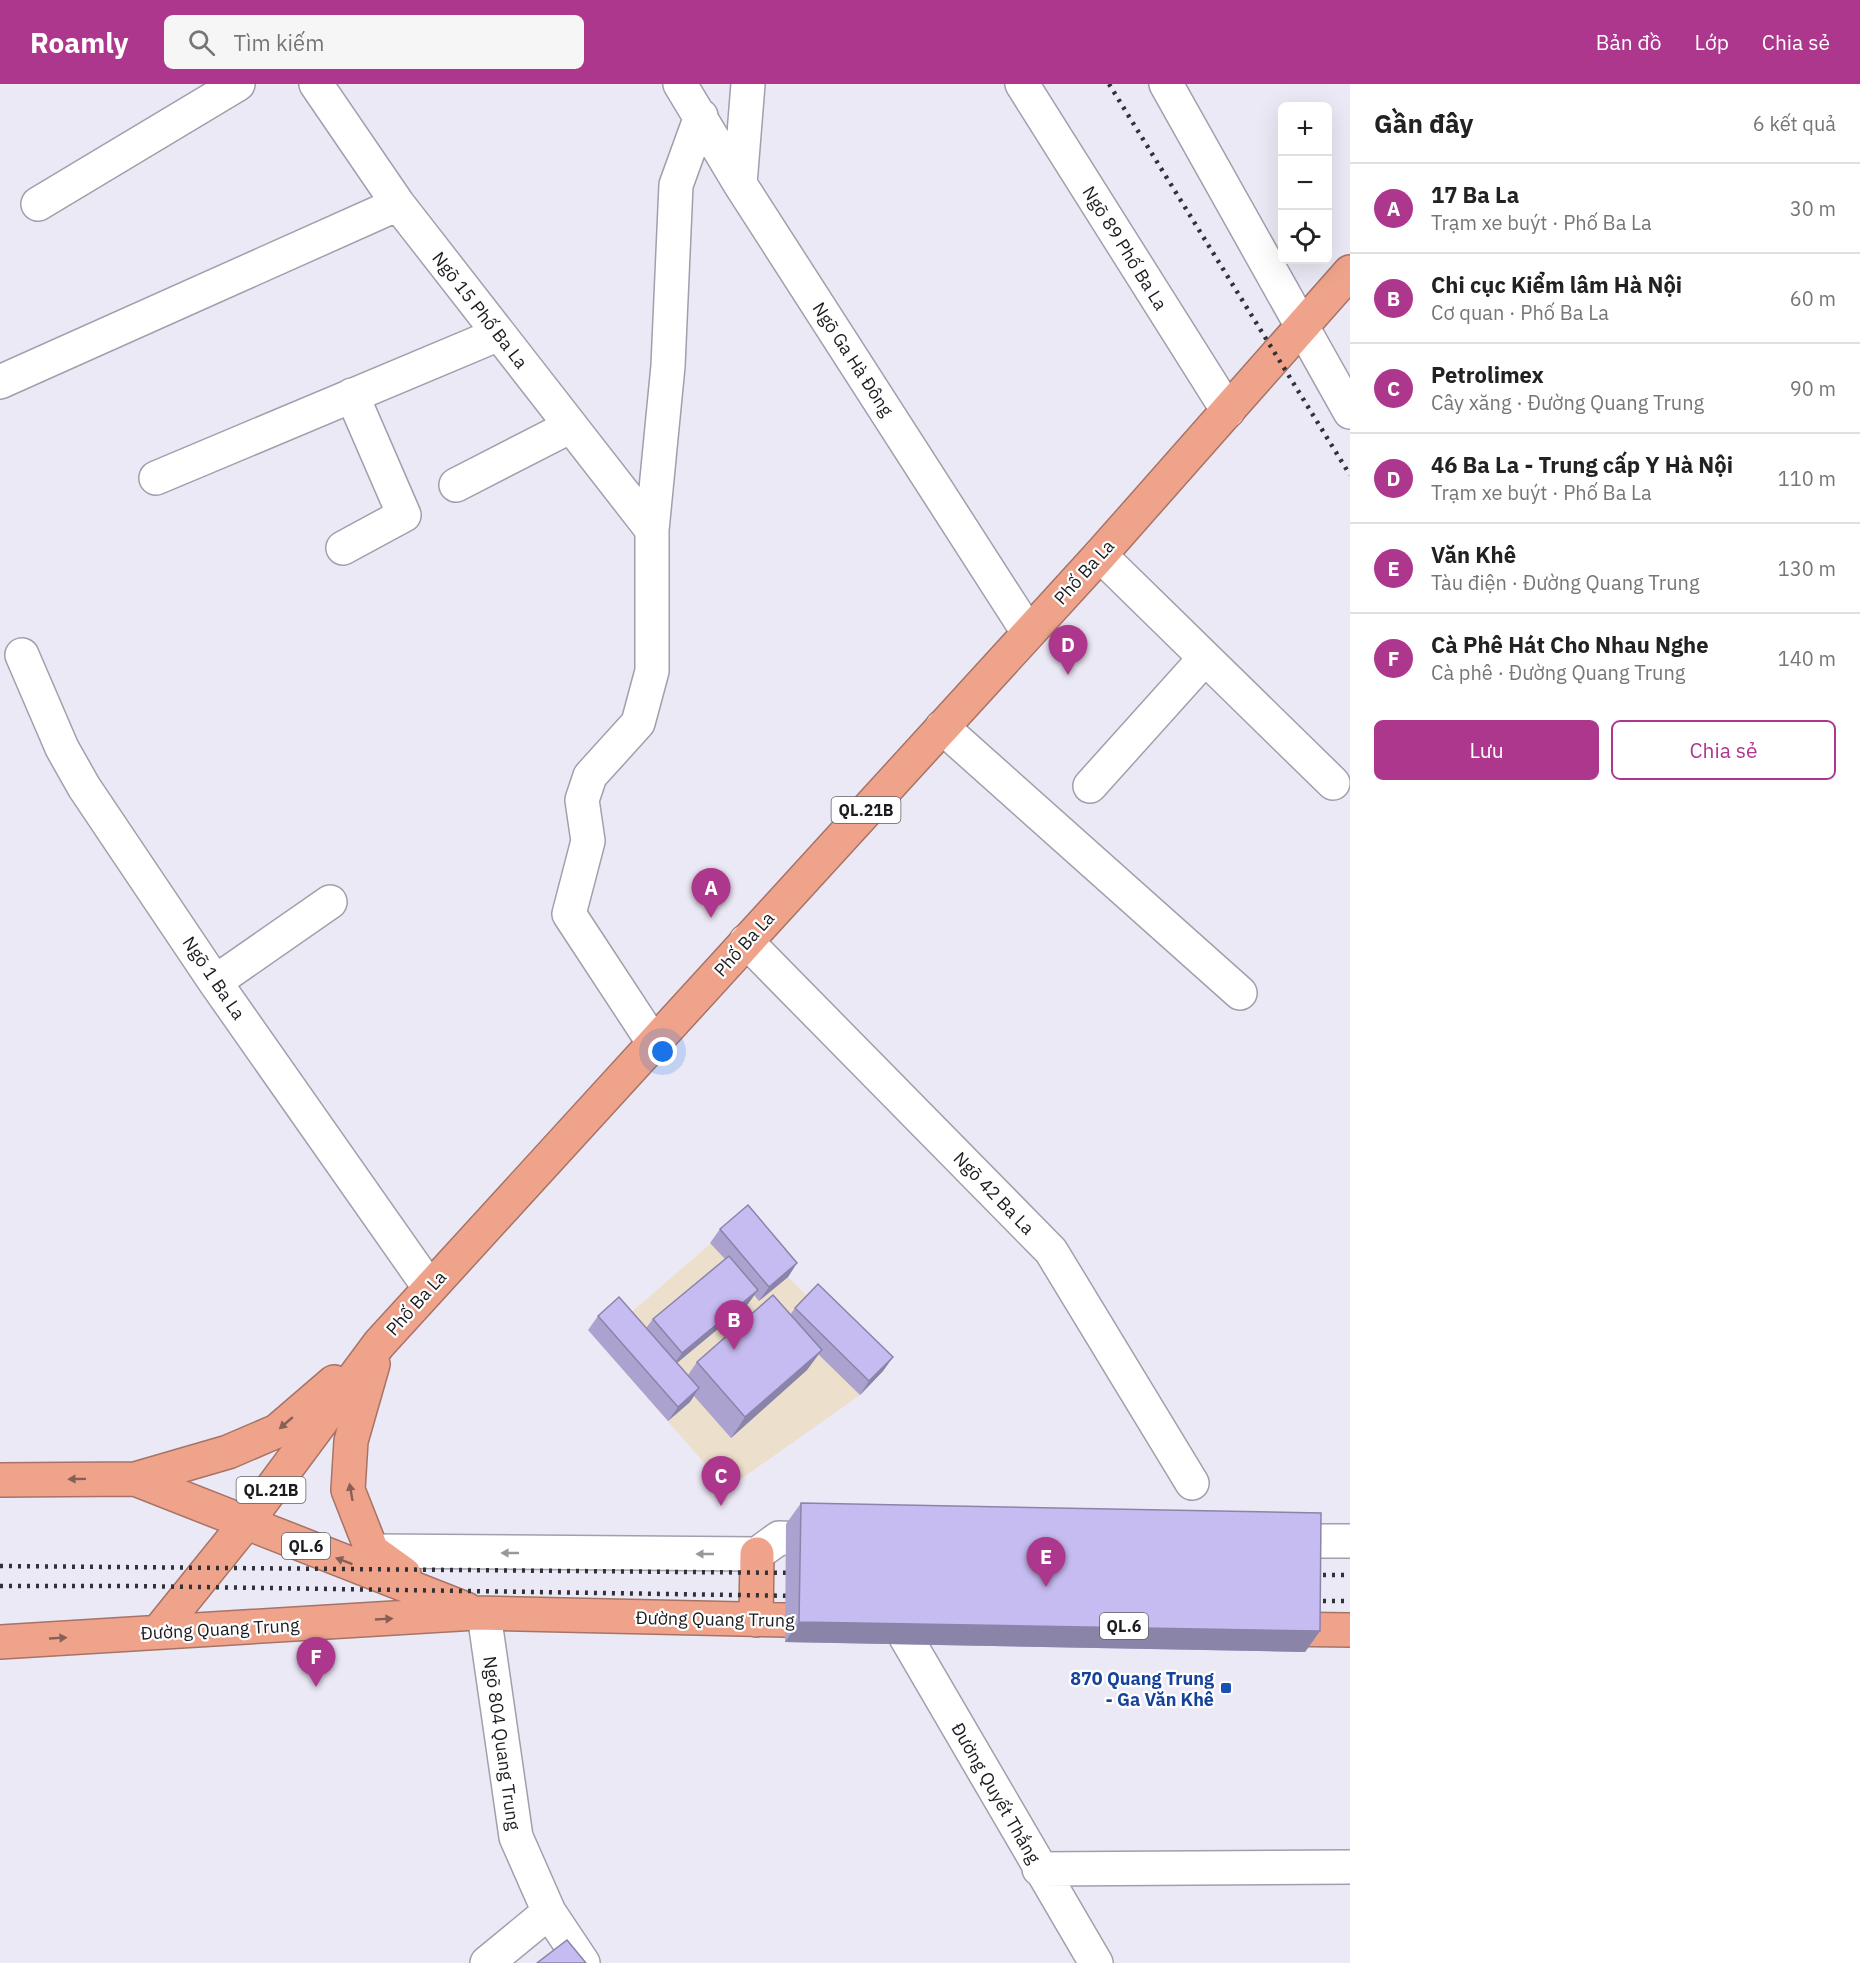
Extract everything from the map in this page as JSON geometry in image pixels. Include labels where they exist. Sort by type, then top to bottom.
[{"type":"highway","name":"Phố Ba La","points":[[158,1632],[246,1523],[379,1344],[1100,555],[1350,272]]},
{"type":"highway","points":[[135,1479],[228,1452],[277,1431],[379,1344]]},
{"type":"highway","points":[[379,1344],[351,1441],[348,1490],[372,1551],[408,1577],[480,1613]]},
{"type":"highway","name":"Đường Quang Trung","points":[[0,1480],[135,1479],[480,1613]]},
{"type":"highway","points":[[756,1620],[757,1554]]},
{"type":"highway","name":"Đường Quang Trung","points":[[0,1642],[480,1613],[933,1623]]},
{"type":"highway","points":[[1243,1629],[1350,1630]]},
{"type":"street","points":[[38,204],[238,84]]},
{"type":"street","name":"Ngõ 15 Phố Ba La","points":[[316,84],[398,204],[652,530]]},
{"type":"street","name":"Ngõ Ga Hà Đông","points":[[680,84],[740,184],[1028,632]]},
{"type":"street","points":[[740,184],[748,84]]},
{"type":"street","name":"Ngõ 89 Phố Ba La","points":[[1022,84],[1228,411]]},
{"type":"street","points":[[1167,84],[1350,412]]},
{"type":"street","points":[[654,1042],[569,914],[588,841],[582,800],[590,776],[638,723],[652,671],[652,530],[668,366],[676,185],[701,116]]},
{"type":"street","points":[[0,382],[398,204]]},
{"type":"street","points":[[156,478],[499,334]]},
{"type":"street","points":[[343,548],[404,515],[352,395]]},
{"type":"street","points":[[456,485],[571,426]]},
{"type":"street","points":[[1100,555],[1333,783]]},
{"type":"street","name":"Ngõ 1 Ba La","points":[[22,655],[62,748],[84,787],[215,982],[429,1287]]},
{"type":"street","points":[[1090,786],[1205,658]]},
{"type":"street","points":[[942,727],[1240,993]]},
{"type":"street","points":[[215,982],[330,902]]},
{"type":"street","name":"Ngõ 42 Ba La","points":[[747,940],[1051,1251],[1192,1483]]},
{"type":"street","points":[[372,1551],[757,1554],[779,1538],[866,1540]]},
{"type":"street","points":[[1244,1541],[1350,1541]]},
{"type":"street","name":"Ngõ 804 Quang Trung","points":[[480,1613],[516,1837],[549,1912],[583,1963]]},
{"type":"street","name":"Đường Quyết Thắng","points":[[897,1622],[1039,1869],[1096,1963]]},
{"type":"street","points":[[1039,1869],[1350,1867]]},
{"type":"street","points":[[487,1963],[549,1912]]},
{"type":"shaded area","points":[[739,1219],[788,1277],[883,1371],[860,1395],[727,1489],[588,1330],[620,1322]]},
{"type":"building","points":[[748,1205],[797,1263],[769,1287],[720,1229]]},
{"type":"building","points":[[729,1256],[758,1290],[682,1353],[653,1319]]},
{"type":"building","points":[[818,1284],[893,1357],[869,1381],[795,1308]]},
{"type":"building","points":[[773,1295],[822,1350],[745,1417],[697,1362]]},
{"type":"building","points":[[619,1297],[699,1388],[678,1407],[598,1316]]},
{"type":"building","points":[[801,1503],[1321,1513],[1320,1631],[799,1622]]},
{"type":"building","points":[[567,1940],[586,1963],[537,1963]]},
{"type":"railway","points":[[1109,84],[1350,475]]},
{"type":"railway","points":[[0,1566],[801,1573]]},
{"type":"railway","points":[[1305,1575],[1350,1575]]},
{"type":"railway","points":[[0,1586],[801,1596]]},
{"type":"railway","points":[[1305,1601],[1350,1601]]},
{"type":"place","name":"46 Ba La - Trung cấp Y Hà Nội","points":[[1068,675]]},
{"type":"place","name":"17 Ba La","points":[[711,918]]},
{"type":"place","name":"Chi cục Kiểm lâm Hà Nội","points":[[734,1350]]},
{"type":"place","name":"Petrolimex","points":[[721,1506]]},
{"type":"place","name":"Văn Khê","points":[[1046,1587]]},
{"type":"place","name":"Cà Phê Hát Cho Nhau Nghe","points":[[316,1687]]},
{"type":"place","name":"870 Quang Trung - Ga Văn Khê","points":[[1226,1688]]}]
